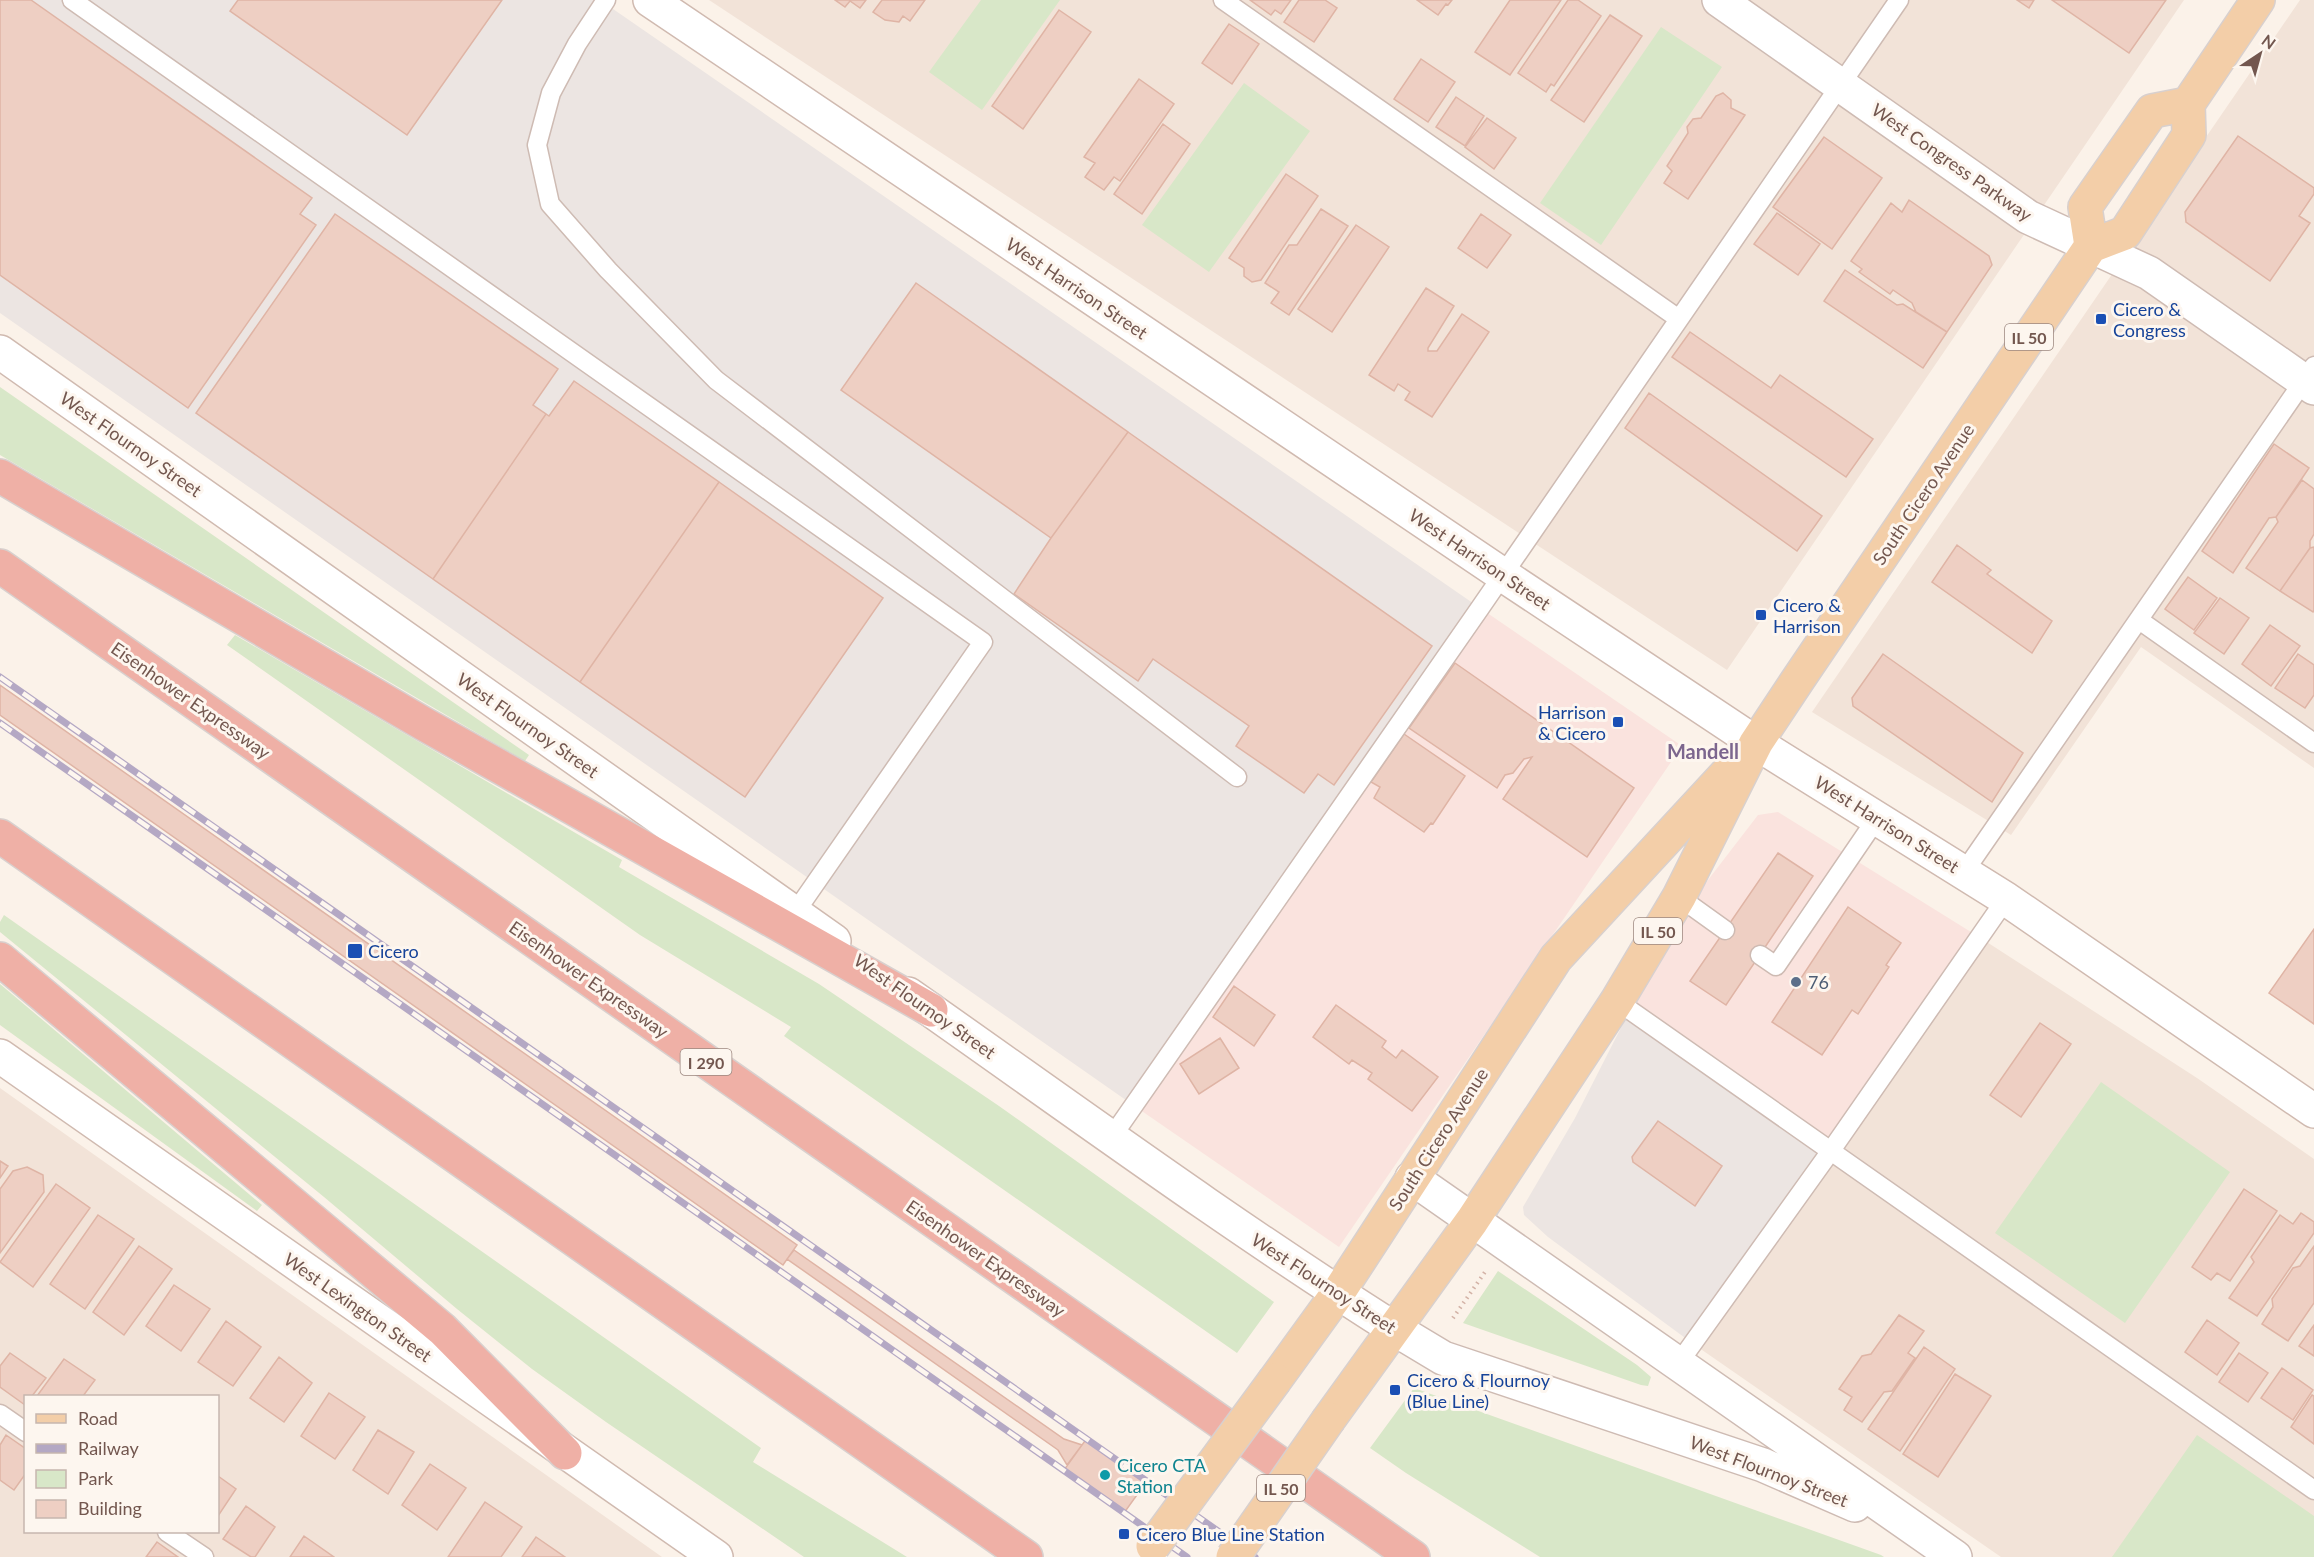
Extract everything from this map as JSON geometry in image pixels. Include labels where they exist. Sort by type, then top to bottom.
[{"type":"highway","points":[[0,476],[424,724],[931,1010]]},
{"type":"highway","name":"Eisenhower Expressway","points":[[0,566],[1413,1557]]},
{"type":"highway","points":[[0,836],[1026,1557]]},
{"type":"highway","points":[[0,959],[442,1329],[565,1453]]},
{"type":"main road","points":[[2188,104],[2152,111],[2085,207],[2091,246],[2125,233],[2189,135],[2188,104],[2258,0]]},
{"type":"main road","name":"South Cicero Avenue","points":[[1233,1557],[1472,1221],[1617,1001],[1679,897],[1756,743],[2091,246]]},
{"type":"main road","name":"South Cicero Avenue","points":[[1145,1557],[1338,1293],[1556,958],[1756,743]]},
{"type":"street","name":"West Harrison Street","points":[[650,0],[1756,743],[2006,899],[2314,1111]]},
{"type":"street","name":"West Congress Parkway","points":[[1719,0],[2028,217],[2149,273],[2311,379]]},
{"type":"street","name":"West Flournoy Street","points":[[0,352],[1111,1138],[1393,1329],[1443,1358],[1762,1465],[1917,1531]]},
{"type":"street","name":"West Lexington Street","points":[[0,1056],[716,1557]]},
{"type":"street","name":"West Flournoy Street","points":[[1412,1178],[1954,1557]]},
{"type":"lane","points":[[72,0],[983,642],[794,914]]},
{"type":"lane","points":[[606,0],[577,44],[551,93],[537,145],[550,204],[608,270],[716,380],[1237,777]]},
{"type":"lane","points":[[1223,0],[1679,319]]},
{"type":"lane","points":[[1111,1138],[1899,0]]},
{"type":"lane","points":[[1964,872],[2139,620],[2311,379]]},
{"type":"lane","points":[[2139,620],[2314,743]]},
{"type":"lane","points":[[1760,955],[1776,966],[1878,818]]},
{"type":"lane","points":[[1679,897],[1725,930]]},
{"type":"lane","points":[[1678,1364],[1830,1152],[2006,899]]},
{"type":"lane","points":[[1617,1001],[2314,1490]]},
{"type":"lane","points":[[0,1414],[24,1431]]},
{"type":"lane","points":[[168,1533],[204,1557]]},
{"type":"path","points":[[1453,1318],[1485,1272]]},
{"type":"shaded area","points":[[0,0],[600,0],[1480,608],[1133,1105],[0,313]]},
{"type":"shaded area","points":[[709,0],[2184,0],[1727,670]]},
{"type":"shaded area","points":[[2300,0],[2314,0],[2314,768],[2141,647],[2011,835],[1812,712]]},
{"type":"shaded area","points":[[1480,608],[1682,746],[1339,1247],[1133,1105]]},
{"type":"shaded area","name":"76","points":[[1778,812],[1979,937],[1830,1152],[1630,1010],[1698,893],[1758,815]]},
{"type":"shaded area","points":[[1979,937],[2197,1078],[2314,1159],[2314,1557],[2001,1557],[1692,1343]]},
{"type":"shaded area","points":[[1630,1010],[1830,1152],[1692,1343],[1548,1237],[1524,1215],[1523,1207],[1575,1118]]},
{"type":"shaded area","points":[[0,1088],[662,1557],[0,1557]]},
{"type":"green space","points":[[981,0],[1060,0],[982,110],[929,72]]},
{"type":"green space","points":[[1661,27],[1722,67],[1601,245],[1540,203]]},
{"type":"green space","points":[[1244,83],[1310,131],[1209,272],[1142,225]]},
{"type":"green space","points":[[0,387],[529,755],[525,761],[0,455]]},
{"type":"green space","points":[[235,635],[622,860],[619,867],[819,984],[999,1106],[1274,1302],[1237,1353],[784,1036],[791,1027],[640,935],[227,645]]},
{"type":"green space","points":[[4,915],[761,1448],[753,1462],[907,1557],[804,1557],[606,1422],[532,1369],[457,1309],[0,932],[0,922]]},
{"type":"green space","points":[[0,984],[262,1205],[257,1211],[0,1025]]},
{"type":"green space","points":[[2101,1082],[2230,1172],[2125,1323],[1995,1233]]},
{"type":"green space","points":[[1498,1271],[1637,1365],[1651,1377],[1648,1386],[1463,1323]]},
{"type":"green space","points":[[1414,1388],[1884,1557],[1540,1557],[1370,1448]]},
{"type":"green space","points":[[2197,1435],[2314,1516],[2314,1557],[2112,1557]]},
{"type":"building","points":[[0,0],[31,0],[312,198],[300,214],[316,225],[188,408],[0,275]]},
{"type":"building","points":[[238,0],[502,0],[407,135],[230,11]]},
{"type":"building","points":[[835,0],[866,0],[860,8],[850,1],[845,7]]},
{"type":"building","points":[[882,0],[925,0],[910,21],[903,16],[899,22],[885,20],[873,12]]},
{"type":"building","points":[[1250,0],[1291,0],[1281,14],[1275,10],[1271,15]]},
{"type":"building","points":[[1299,0],[1325,0],[1337,8],[1314,42],[1284,22]]},
{"type":"building","points":[[1417,0],[1452,0],[1438,15]]},
{"type":"building","points":[[1510,0],[1561,0],[1510,75],[1475,52]]},
{"type":"building","points":[[1568,0],[1578,0],[1601,16],[1554,86],[1551,84],[1546,92],[1518,73]]},
{"type":"building","points":[[2017,0],[2034,0],[2029,8]]},
{"type":"building","points":[[2052,0],[2166,0],[2129,53]]},
{"type":"building","points":[[1059,10],[1091,32],[1023,129],[992,106]]},
{"type":"building","points":[[1610,15],[1642,36],[1584,122],[1551,100]]},
{"type":"building","points":[[1229,24],[1259,44],[1232,84],[1202,63]]},
{"type":"building","points":[[1421,59],[1455,82],[1428,122],[1394,99]]},
{"type":"building","points":[[1139,79],[1174,104],[1120,181],[1114,177],[1104,190],[1085,177],[1095,163],[1084,157]]},
{"type":"building","points":[[1723,93],[1731,100],[1731,108],[1745,115],[1688,199],[1664,183],[1672,171],[1667,166],[1688,133],[1687,127],[1693,119],[1701,118],[1716,96]]},
{"type":"building","points":[[1456,97],[1484,116],[1465,146],[1436,127]]},
{"type":"building","points":[[1487,118],[1516,138],[1494,169],[1465,147]]},
{"type":"building","points":[[1163,124],[1190,144],[1142,214],[1114,194]]},
{"type":"building","points":[[2238,136],[2314,188],[2314,194],[2299,216],[2310,223],[2270,281],[2186,222],[2185,212]]},
{"type":"building","points":[[1824,137],[1882,178],[1832,249],[1773,207]]},
{"type":"building","points":[[1286,174],[1318,196],[1261,280],[1252,282],[1244,276],[1244,268],[1229,258]]},
{"type":"building","points":[[1909,200],[1989,256],[1992,265],[1947,332],[1916,312],[1912,303],[1893,290],[1890,294],[1859,272],[1862,269],[1851,261],[1891,203],[1902,212]]},
{"type":"building","points":[[1321,209],[1348,226],[1289,315],[1271,303],[1279,292],[1265,283],[1289,245],[1297,245]]},
{"type":"building","points":[[1777,213],[1820,244],[1798,275],[1754,244]]},
{"type":"building","points":[[335,214],[558,369],[533,405],[546,414],[433,579],[196,413]]},
{"type":"building","points":[[1481,214],[1511,235],[1487,268],[1458,248]]},
{"type":"building","points":[[1356,225],[1389,247],[1332,332],[1298,309]]},
{"type":"building","points":[[1845,270],[1897,305],[1903,304],[1947,332],[1923,368],[1824,301]]},
{"type":"building","points":[[916,283],[1128,432],[1051,538],[841,390]]},
{"type":"building","points":[[1426,288],[1454,306],[1428,351],[1437,351],[1462,314],[1489,332],[1432,417],[1405,400],[1410,392],[1398,384],[1394,391],[1369,375]]},
{"type":"building","points":[[1690,332],[1771,388],[1780,375],[1873,439],[1846,477],[1672,357]]},
{"type":"building","points":[[574,381],[719,482],[580,682],[433,579],[546,414],[549,416]]},
{"type":"building","points":[[1649,393],[1822,516],[1797,551],[1625,428]]},
{"type":"building","points":[[1128,432],[1432,646],[1334,785],[1318,774],[1304,793],[1236,746],[1249,726],[1153,659],[1138,681],[1014,594],[1051,538]]},
{"type":"building","points":[[2274,444],[2309,468],[2276,517],[2269,518],[2233,573],[2202,551]]},
{"type":"building","points":[[2302,480],[2314,489],[2314,534],[2310,541],[2310,548],[2280,591],[2246,568],[2278,522],[2276,517]]},
{"type":"building","points":[[719,482],[883,598],[745,797],[580,682]]},
{"type":"building","points":[[1957,545],[1991,570],[1987,574],[2052,621],[2032,653],[1932,582]]},
{"type":"building","points":[[2314,547],[2313,612],[2280,591],[2310,548]]},
{"type":"building","points":[[2188,577],[2217,598],[2194,630],[2165,609]]},
{"type":"building","points":[[2220,598],[2249,618],[2224,654],[2194,633]]},
{"type":"building","points":[[2270,625],[2300,646],[2271,686],[2242,664]]},
{"type":"building","points":[[1883,654],[2023,753],[1992,802],[1853,706],[1852,698]]},
{"type":"building","points":[[2298,654],[2314,665],[2314,695],[2305,708],[2275,688]]},
{"type":"building","points":[[1455,663],[1634,788],[1587,857],[1503,799],[1532,757],[1524,759],[1513,773],[1505,775],[1497,788],[1409,728]]},
{"type":"building","points":[[0,685],[797,1245],[783,1265],[0,715]]},
{"type":"building","points":[[1404,734],[1465,776],[1433,824],[1431,823],[1424,832],[1374,798],[1380,787],[1371,782]]},
{"type":"building","points":[[1778,853],[1813,876],[1726,1005],[1690,981]]},
{"type":"building","points":[[1848,907],[1901,943],[1886,965],[1889,967],[1858,1014],[1852,1010],[1822,1055],[1772,1022]]},
{"type":"building","points":[[2314,929],[2314,1024],[2269,993]]},
{"type":"building","points":[[1234,986],[1275,1015],[1254,1046],[1213,1017]]},
{"type":"building","points":[[1336,1005],[1386,1041],[1382,1047],[1396,1058],[1402,1050],[1438,1077],[1412,1111],[1368,1079],[1372,1073],[1352,1060],[1349,1064],[1313,1037]]},
{"type":"building","points":[[2040,1023],[2071,1044],[2021,1117],[1990,1095]]},
{"type":"building","points":[[1220,1038],[1239,1068],[1199,1094],[1180,1064]]},
{"type":"building","points":[[1658,1121],[1722,1166],[1695,1206],[1633,1162],[1632,1157]]},
{"type":"building","points":[[0,1161],[8,1166],[0,1178]]},
{"type":"building","points":[[27,1167],[43,1175],[44,1192],[0,1253],[0,1189],[13,1171]]},
{"type":"building","points":[[56,1184],[90,1208],[33,1287],[0,1262]]},
{"type":"building","points":[[2244,1189],[2277,1211],[2230,1281],[2217,1273],[2211,1280],[2192,1267]]},
{"type":"building","points":[[2301,1213],[2314,1222],[2314,1233],[2257,1316],[2229,1298],[2254,1262],[2251,1257],[2280,1215],[2293,1224]]},
{"type":"building","points":[[98,1215],[134,1239],[85,1309],[50,1284]]},
{"type":"building","points":[[139,1246],[172,1269],[124,1335],[93,1312]]},
{"type":"building","points":[[2314,1246],[2314,1303],[2288,1341],[2262,1324],[2273,1307],[2272,1299],[2293,1268],[2300,1266]]},
{"type":"building","points":[[794,1250],[1064,1439],[1082,1445],[1067,1465],[1058,1450],[787,1259]]},
{"type":"building","points":[[174,1285],[210,1309],[181,1351],[146,1326]]},
{"type":"building","points":[[1899,1315],[1924,1331],[1908,1353],[1915,1358],[1892,1391],[1884,1392],[1862,1422],[1844,1410],[1852,1397],[1839,1389],[1862,1356],[1871,1354]]},
{"type":"building","points":[[2207,1320],[2239,1343],[2217,1375],[2185,1352]]},
{"type":"building","points":[[226,1321],[261,1347],[233,1386],[198,1362]]},
{"type":"building","points":[[2314,1325],[2314,1356],[2299,1346]]},
{"type":"building","points":[[1924,1347],[1955,1369],[1900,1451],[1868,1429]]},
{"type":"building","points":[[10,1353],[46,1378],[33,1395],[24,1395],[24,1404],[0,1387],[0,1366]]},
{"type":"building","points":[[2239,1353],[2268,1373],[2248,1402],[2219,1382]]},
{"type":"building","points":[[279,1357],[312,1383],[284,1422],[250,1398]]},
{"type":"building","points":[[64,1359],[95,1380],[84,1395],[38,1395]]},
{"type":"building","points":[[2282,1368],[2313,1390],[2293,1420],[2261,1398]]},
{"type":"building","points":[[1955,1374],[1991,1396],[1938,1477],[1903,1454]]},
{"type":"building","points":[[329,1393],[365,1417],[335,1459],[301,1436]]},
{"type":"building","points":[[2312,1395],[2314,1396],[2314,1444],[2291,1427]]},
{"type":"building","points":[[378,1430],[414,1452],[388,1494],[353,1470]]},
{"type":"building","points":[[6,1435],[24,1448],[24,1476],[14,1490],[0,1480],[0,1445]]},
{"type":"building","name":"Cicero CTA Station","points":[[1087,1438],[1147,1481],[1124,1513],[1064,1470]]},
{"type":"building","points":[[430,1464],[466,1488],[437,1530],[402,1505]]},
{"type":"building","points":[[219,1477],[236,1489],[219,1514]]},
{"type":"building","points":[[485,1502],[522,1527],[501,1557],[448,1557]]},
{"type":"building","points":[[246,1506],[275,1527],[255,1557],[251,1557],[223,1539]]},
{"type":"building","points":[[304,1536],[334,1557],[290,1557]]},
{"type":"building","points":[[536,1537],[565,1557],[522,1557]]},
{"type":"building","points":[[157,1542],[178,1557],[146,1557]]},
{"type":"railway","points":[[0,677],[1255,1557]]},
{"type":"railway","points":[[0,723],[1187,1557]]},
{"type":"place","name":"Cicero & Congress","points":[[2101,319]]},
{"type":"place","name":"Cicero & Harrison","points":[[1761,615]]},
{"type":"place","name":"Harrison & Cicero","points":[[1618,722]]},
{"type":"place","name":"Cicero","points":[[355,951]]},
{"type":"place","name":"76","points":[[1796,982]]},
{"type":"place","name":"Cicero & Flournoy (Blue Line)","points":[[1395,1390]]},
{"type":"place","name":"Cicero CTA Station","points":[[1105,1475]]},
{"type":"place","name":"Cicero Blue Line Station","points":[[1124,1534]]},
{"type":"district","name":"Mandell","points":[[1703,751]]}]
